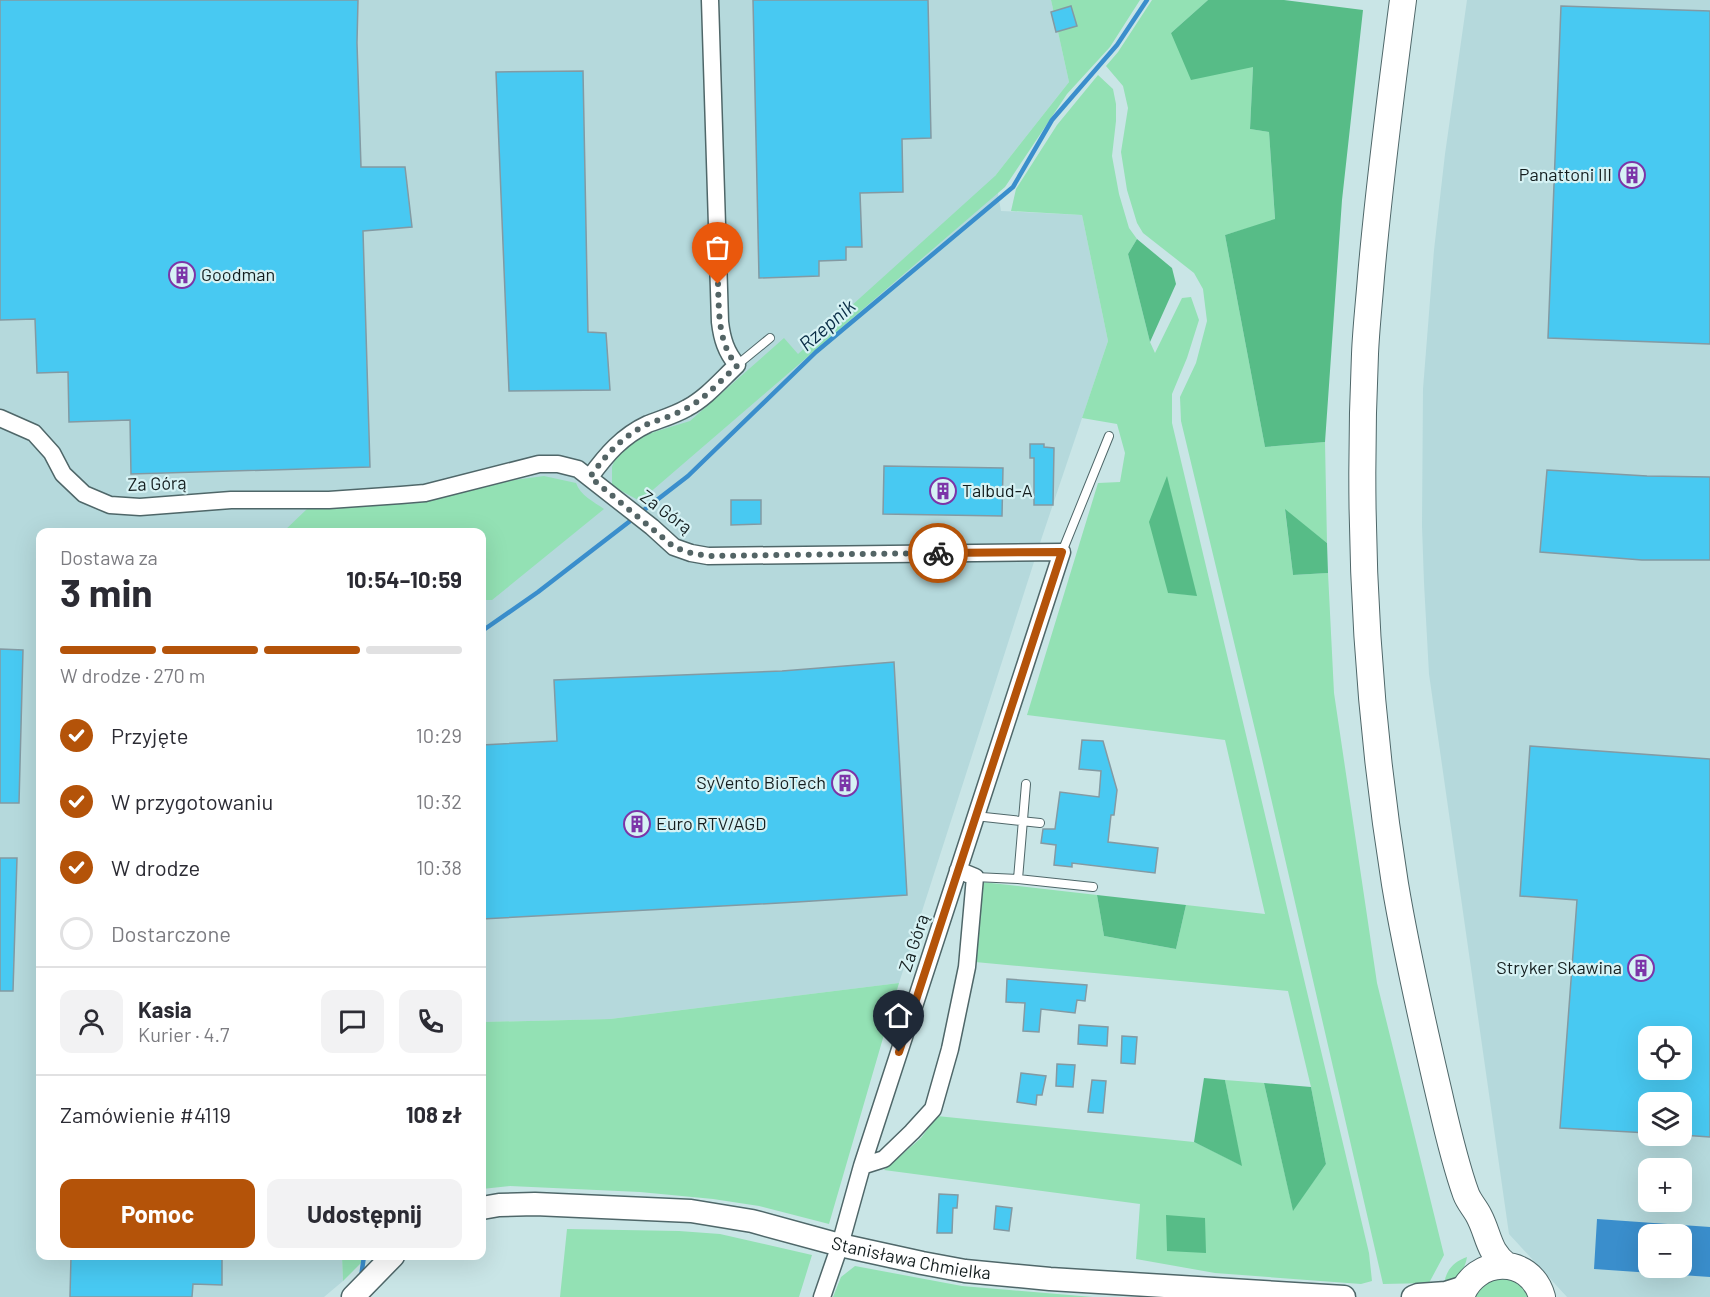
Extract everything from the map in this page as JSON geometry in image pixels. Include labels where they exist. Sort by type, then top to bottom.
[{"type":"main road","points":[[1403,0],[1378,199],[1365,352],[1362,508],[1364,597],[1382,787],[1395,883],[1433,1070],[1467,1197],[1480,1218],[1492,1250],[1507,1266]]},
{"type":"main road","points":[[1467,1197],[1467,1221],[1473,1250],[1467,1286]]},
{"type":"main road","points":[[1467,1286],[1490,1267],[1507,1266],[1527,1275],[1538,1286],[1543,1296]]},
{"type":"street","points":[[590,477],[605,456],[625,436],[692,405],[737,366],[729,356],[720,322],[710,0]]},
{"type":"street","name":"Za Górą","points":[[0,418],[34,433],[52,453],[63,474],[84,494],[110,505],[140,507],[231,500],[329,500],[425,493],[539,464],[558,464],[578,469],[590,477],[652,526],[674,547],[708,556],[1062,552],[862,1166],[840,1245],[822,1297]]},
{"type":"street","points":[[862,1166],[884,1160],[933,1109],[950,1049],[967,967],[975,877],[958,870]]},
{"type":"street","name":"Stanisława Chmielka","points":[[486,1207],[536,1204],[691,1211],[752,1221],[840,1245],[965,1271],[1344,1297]]},
{"type":"street","points":[[353,1297],[389,1260]]},
{"type":"street","points":[[1413,1297],[1446,1293],[1467,1286]]},
{"type":"lane","points":[[737,366],[770,338]]},
{"type":"lane","points":[[1062,552],[1109,436]]},
{"type":"lane","points":[[1018,879],[1026,784]]},
{"type":"lane","points":[[975,816],[1040,823]]},
{"type":"lane","points":[[975,877],[1093,887]]},
{"type":"shaded area","points":[[0,0],[1051,0],[1069,82],[995,176],[1001,211],[1082,215],[1108,341],[1042,537],[899,983],[610,1019],[486,1022],[486,528],[36,528],[36,1260],[342,1260],[343,1281],[324,1297],[0,1297]]},
{"type":"shaded area","points":[[1467,0],[1710,0],[1710,1297],[1567,1297],[1509,1234],[1429,674],[1422,526],[1423,389],[1434,250]]},
{"type":"green space","points":[[1051,0],[1140,0],[1110,47],[1067,94],[1005,187],[640,501],[612,486],[612,467],[616,456],[636,440],[690,421],[784,338],[798,354],[995,176],[1069,82]]},
{"type":"green space","points":[[1152,0],[1208,0],[1171,33],[1253,67],[1250,129],[1269,132],[1275,220],[1225,235],[1265,447],[1325,442],[1327,543],[1285,510],[1293,575],[1328,573],[1334,693],[1377,983],[1444,1255],[1429,1283],[1383,1284],[1262,759],[1181,421],[1180,397],[1196,363],[1207,321],[1203,289],[1194,273],[1143,233],[1137,223],[1127,190],[1121,152],[1128,108],[1123,86],[1106,66],[1118,52]]},
{"type":"green space","points":[[1208,0],[1284,0],[1363,10],[1342,200],[1325,442],[1265,447],[1225,235],[1275,219],[1269,132],[1250,129],[1253,67],[1191,80],[1171,33]]},
{"type":"green space","points":[[1098,75],[1113,89],[1116,121],[1112,156],[1119,194],[1129,228],[1137,239],[1128,254],[1150,342],[1155,353],[1182,298],[1191,297],[1199,320],[1172,394],[1172,423],[1369,1253],[1372,1281],[1361,1284],[1215,1273],[1136,1259],[1140,1204],[884,1170],[921,1138],[937,1116],[1194,1142],[1241,1165],[1225,1080],[1264,1083],[1293,1210],[1326,1164],[1311,1087],[1288,991],[975,962],[982,882],[1097,895],[1104,936],[1176,949],[1186,905],[1265,914],[1225,740],[1027,715],[1098,483],[1120,482],[1125,453],[1117,424],[1082,418],[1108,341],[1082,215],[1011,211],[1016,189],[1057,125]],"holes":[[[1167,478],[1196,595],[1168,593]]]},
{"type":"green space","points":[[1137,239],[1172,268],[1176,284],[1150,342],[1128,254]]},
{"type":"green space","points":[[544,476],[576,483],[584,495],[604,509],[492,600],[486,600],[486,528],[287,528],[307,509],[419,503],[514,480]]},
{"type":"green space","points":[[1167,476],[1197,596],[1168,593],[1149,522]]},
{"type":"green space","points":[[1285,509],[1327,543],[1328,573],[1293,575]]},
{"type":"green space","points":[[1097,895],[1186,905],[1176,949],[1104,936]]},
{"type":"green space","points":[[899,983],[829,1224],[759,1206],[713,1199],[640,1192],[510,1186],[486,1189],[486,1022],[610,1019]]},
{"type":"green space","points":[[1204,1078],[1225,1080],[1242,1166],[1194,1142]]},
{"type":"green space","points":[[1264,1083],[1311,1087],[1326,1164],[1293,1211]]},
{"type":"green space","points":[[1166,1215],[1205,1218],[1206,1253],[1167,1251]]},
{"type":"green space","points":[[567,1229],[720,1234],[812,1255],[799,1297],[560,1297]]},
{"type":"green space","points":[[1467,1257],[1459,1274],[1444,1286],[1451,1268]]},
{"type":"green space","points":[[342,1260],[364,1260],[343,1281]]},
{"type":"green space","points":[[855,1266],[962,1286],[1093,1297],[833,1297],[841,1277]]},
{"type":"green space","points":[[1493,1278],[1519,1284],[1529,1297],[1473,1297],[1478,1289]]},
{"type":"water","points":[[1597,1219],[1668,1224],[1638,1224],[1638,1272],[1594,1269]]},
{"type":"water","points":[[1692,1226],[1710,1227],[1710,1277],[1692,1276]]},
{"type":"building","name":"Goodman","points":[[0,0],[358,0],[361,167],[405,167],[412,227],[363,231],[370,467],[131,474],[130,420],[69,422],[68,372],[37,373],[35,319],[0,320]]},
{"type":"building","points":[[753,0],[928,0],[931,138],[902,139],[903,192],[860,193],[862,247],[846,247],[846,260],[819,261],[819,276],[759,278]]},
{"type":"building","points":[[1071,6],[1077,26],[1056,32],[1051,12]]},
{"type":"building","name":"Panattoni III","points":[[1561,6],[1710,11],[1710,344],[1548,338]]},
{"type":"building","points":[[583,71],[588,332],[606,333],[610,390],[509,391],[496,72]]},
{"type":"building","name":"Talbud-A","points":[[1030,444],[1044,444],[1044,447],[1054,448],[1053,505],[1034,505],[1034,458],[1030,458]]},
{"type":"building","name":"Talbud-A","points":[[884,466],[1003,468],[1002,516],[883,514]]},
{"type":"building","points":[[1547,470],[1710,477],[1710,560],[1642,560],[1540,552]]},
{"type":"building","points":[[731,500],[761,500],[761,524],[731,525]]},
{"type":"building","points":[[0,649],[23,650],[19,803],[0,803]]},
{"type":"building","name":"Euro RTV/AGD","points":[[894,662],[907,895],[486,919],[486,745],[557,741],[554,680],[782,671]]},
{"type":"building","points":[[1082,740],[1103,741],[1117,790],[1108,842],[1158,848],[1155,873],[1072,863],[1072,867],[1054,865],[1056,845],[1041,843],[1043,829],[1055,829],[1060,792],[1099,797],[1101,771],[1079,769]]},
{"type":"building","name":"Stryker Skawina","points":[[1530,746],[1710,759],[1710,1137],[1692,1136],[1692,1092],[1638,1092],[1638,1132],[1560,1128],[1577,900],[1520,896]]},
{"type":"building","points":[[0,858],[17,858],[13,991],[0,991]]},
{"type":"building","points":[[1007,979],[1087,985],[1085,1001],[1077,1000],[1075,1013],[1041,1009],[1039,1032],[1023,1031],[1025,1003],[1006,1002]]},
{"type":"building","points":[[1079,1025],[1108,1027],[1107,1046],[1078,1044]]},
{"type":"building","points":[[1122,1036],[1137,1037],[1135,1064],[1121,1063]]},
{"type":"building","points":[[1057,1064],[1075,1065],[1073,1087],[1056,1086]]},
{"type":"building","points":[[1021,1073],[1046,1076],[1042,1095],[1037,1095],[1036,1105],[1017,1102]]},
{"type":"building","points":[[1092,1080],[1106,1081],[1103,1113],[1088,1112]]},
{"type":"building","points":[[939,1194],[958,1195],[957,1208],[953,1208],[952,1233],[937,1233]]},
{"type":"building","points":[[996,1206],[1012,1208],[1009,1231],[994,1229]]},
{"type":"building","points":[[71,1260],[222,1260],[222,1285],[193,1284],[192,1297],[70,1297]]},
{"type":"waterway","name":"Rzepnik","points":[[640,513],[688,476],[816,352],[1013,187],[1052,120],[1117,45],[1147,0]]},
{"type":"waterway","name":"Rzepnik","points":[[486,628],[538,592],[634,518]]},
{"type":"waterway","name":"Rzepnik","points":[[361,1277],[363,1260]]},
{"type":"way so far","points":[[718,284],[721,333],[729,356],[737,366],[686,409],[647,424],[625,436],[605,456],[590,477],[652,526],[674,547],[691,553],[708,556],[938,553]]},
{"type":"place","name":"Panattoni III","points":[[1632,175]]},
{"type":"place","name":"Goodman","points":[[182,275]]},
{"type":"place","name":"Talbud-A","points":[[943,491]]},
{"type":"place","name":"SyVento BioTech","points":[[845,783]]},
{"type":"place","name":"Euro RTV/AGD","points":[[637,824]]},
{"type":"place","name":"Stryker Skawina","points":[[1641,968]]},
{"type":"route","points":[[899,1052],[1062,552],[938,553]]}]
